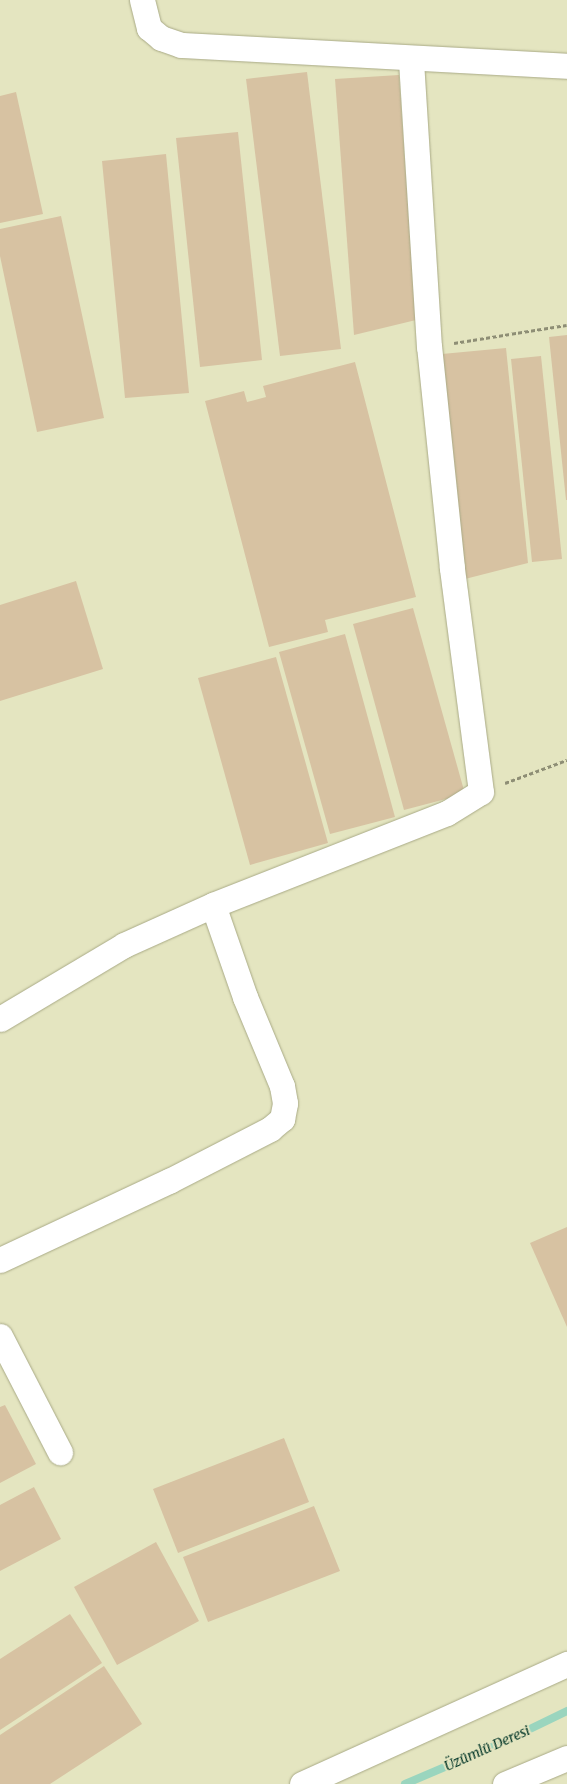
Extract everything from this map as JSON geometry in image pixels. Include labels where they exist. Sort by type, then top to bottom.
[{"type":"street","points":[[142,0],[149,28],[161,38],[181,45],[567,66]]},
{"type":"street","points":[[0,1018],[124,944],[213,905],[447,813],[481,792],[452,568],[429,347],[411,59]]},
{"type":"street","points":[[0,1260],[169,1181],[270,1129],[282,1119],[285,1103],[282,1086],[244,997],[213,905]]},
{"type":"street","points":[[0,1336],[60,1452]]},
{"type":"street","points":[[302,1784],[567,1664]]},
{"type":"street","points":[[504,1784],[567,1758]]},
{"type":"path","points":[[429,347],[567,325]]},
{"type":"path","points":[[481,792],[567,760]]},
{"type":"building","points":[[307,72],[341,349],[280,356],[246,79]]},
{"type":"building","points":[[399,75],[416,320],[354,335],[335,79]]},
{"type":"building","points":[[16,92],[43,214],[0,223],[0,96]]},
{"type":"building","points":[[238,132],[262,360],[200,367],[176,138]]},
{"type":"building","points":[[166,154],[189,393],[125,398],[102,161]]},
{"type":"building","points":[[61,216],[104,418],[37,432],[0,256],[0,229]]},
{"type":"building","points":[[567,335],[567,500],[566,500],[549,337]]},
{"type":"building","points":[[506,348],[528,563],[465,579],[442,354]]},
{"type":"building","points":[[541,356],[562,559],[532,562],[511,359]]},
{"type":"building","points":[[355,362],[416,597],[325,620],[328,632],[269,647],[205,401],[244,391],[247,402],[266,397],[263,386]]},
{"type":"building","points":[[76,581],[103,669],[0,701],[0,605]]},
{"type":"building","points":[[413,608],[465,794],[404,810],[353,624]]},
{"type":"building","points":[[345,634],[395,817],[330,834],[279,652]]},
{"type":"building","points":[[276,657],[328,843],[250,865],[198,678]]},
{"type":"building","points":[[567,1227],[567,1327],[530,1243]]},
{"type":"building","points":[[5,1405],[36,1464],[0,1483],[0,1407]]},
{"type":"building","points":[[284,1438],[309,1502],[178,1553],[153,1489]]},
{"type":"building","points":[[34,1487],[61,1539],[0,1571],[0,1505]]},
{"type":"building","points":[[314,1506],[340,1571],[208,1622],[183,1557]]},
{"type":"building","points":[[156,1542],[199,1621],[117,1665],[74,1587]]},
{"type":"building","points":[[70,1614],[102,1663],[0,1730],[0,1659]]},
{"type":"building","points":[[104,1666],[142,1724],[50,1784],[0,1784],[0,1735]]},
{"type":"waterway","name":"Üzümlü Deresi","points":[[405,1784],[499,1744],[567,1711]]}]
